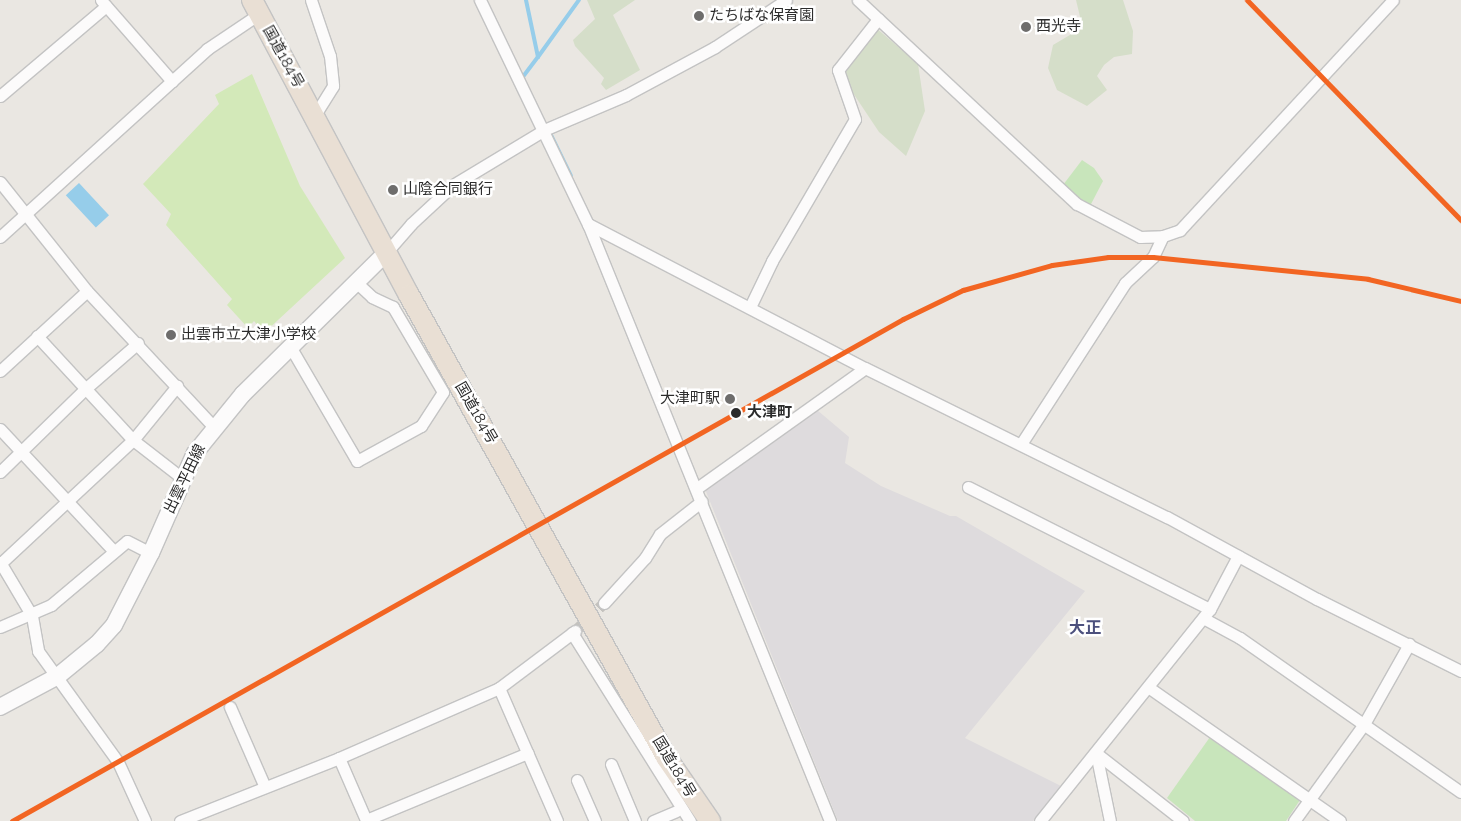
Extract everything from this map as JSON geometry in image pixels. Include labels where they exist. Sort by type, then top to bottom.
[{"type":"highway","name":"国道184号","points":[[256,7],[316,115],[386,254],[533,514],[666,757],[710,821]]},
{"type":"main road","name":"出雲平田線","points":[[0,707],[58,676],[97,644],[114,625],[151,553],[182,478],[214,427],[355,281],[386,254]]},
{"type":"street","points":[[310,0],[330,56],[333,86],[316,115]]},
{"type":"street","points":[[480,0],[588,224],[679,452],[697,488],[830,821]]},
{"type":"street","points":[[386,254],[411,224],[453,185],[544,130],[626,96],[715,48],[786,0]]},
{"type":"street","points":[[858,0],[1077,204],[1140,237],[1164,236],[1180,230],[1393,0]]},
{"type":"street","points":[[0,96],[103,3],[172,81]]},
{"type":"street","points":[[0,237],[256,7]]},
{"type":"street","points":[[750,307],[772,261],[855,119],[838,70],[878,19]]},
{"type":"street","points":[[0,182],[87,291],[138,343],[214,427]]},
{"type":"street","points":[[588,224],[865,368],[1021,444],[1461,671]]},
{"type":"street","points":[[1021,444],[1125,283],[1153,257],[1164,236]]},
{"type":"street","points":[[291,348],[357,461],[421,426],[444,392],[393,307],[372,297],[355,281]]},
{"type":"street","points":[[0,371],[87,291]]},
{"type":"street","points":[[37,336],[134,440],[182,478]]},
{"type":"street","points":[[0,472],[85,388],[138,343]]},
{"type":"street","points":[[697,488],[865,368]]},
{"type":"street","points":[[145,821],[118,762],[58,676],[38,651],[32,616],[1,562],[134,440],[177,386]]},
{"type":"street","points":[[0,429],[113,550]]},
{"type":"street","points":[[968,487],[1206,614],[1461,792]]},
{"type":"street","points":[[604,603],[645,558],[660,534],[702,501]]},
{"type":"street","points":[[0,628],[32,616],[51,605],[113,550],[127,541],[151,553]]},
{"type":"street","points":[[1040,821],[1206,614],[1238,556]]},
{"type":"street","points":[[180,821],[339,758],[499,688],[574,632],[690,821]]},
{"type":"street","points":[[1294,821],[1364,724],[1409,644]]},
{"type":"street","points":[[1148,687],[1340,821]]},
{"type":"street","points":[[499,688],[557,821]]},
{"type":"street","points":[[230,707],[265,787]]},
{"type":"street","points":[[1096,752],[1110,821]]},
{"type":"street","points":[[1096,752],[1183,821]]},
{"type":"street","points":[[339,758],[366,820],[528,753]]},
{"type":"street","points":[[610,764],[634,821]]},
{"type":"street","points":[[578,780],[595,821]]},
{"type":"street","points":[[653,821],[676,811]]},
{"type":"shaded area","points":[[817,410],[849,437],[845,463],[881,486],[950,516],[956,516],[1085,591],[965,738],[1061,786],[1033,821],[838,821],[705,489]]},
{"type":"green space","points":[[587,0],[635,0],[613,15],[640,70],[606,90],[601,84],[604,78],[575,46],[573,40],[595,19]]},
{"type":"green space","points":[[1076,0],[1123,0],[1133,31],[1132,54],[1114,57],[1104,65],[1097,76],[1107,90],[1087,106],[1057,90],[1048,68],[1053,45],[1075,32],[1081,21]]},
{"type":"green space","points":[[875,27],[918,64],[925,111],[906,156],[879,132],[839,72]]},
{"type":"green space","points":[[252,74],[300,186],[345,258],[264,333],[254,321],[248,328],[227,305],[232,299],[166,225],[171,214],[143,184],[219,104],[215,95]]},
{"type":"green space","points":[[1082,160],[1094,168],[1103,181],[1090,206],[1063,185]]},
{"type":"green space","points":[[1210,737],[1300,800],[1286,821],[1195,821],[1167,798]]},
{"type":"water","points":[[79,183],[109,215],[96,227],[66,195]]},
{"type":"waterway","points":[[522,78],[538,57],[526,0]]},
{"type":"waterway","points":[[538,57],[579,0]]},
{"type":"waterway","points":[[548,129],[571,176]]},
{"type":"tunnel","points":[[575,631],[604,603]]},
{"type":"transit line","points":[[1247,0],[1461,220]]},
{"type":"transit line","points":[[12,821],[903,319],[963,290],[1052,265],[1108,257],[1153,257],[1368,279],[1461,301]]},
{"type":"place","name":"たちばな保育園","points":[[699,16]]},
{"type":"place","name":"西光寺","points":[[1026,27]]},
{"type":"place","name":"山陰合同銀行","points":[[393,190]]},
{"type":"place","name":"出雲市立大津小学校","points":[[171,335]]},
{"type":"place","name":"大津町駅","points":[[730,399]]},
{"type":"place","name":"大津町","points":[[736,413]]},
{"type":"district","name":"大正","points":[[1085,628]]}]
